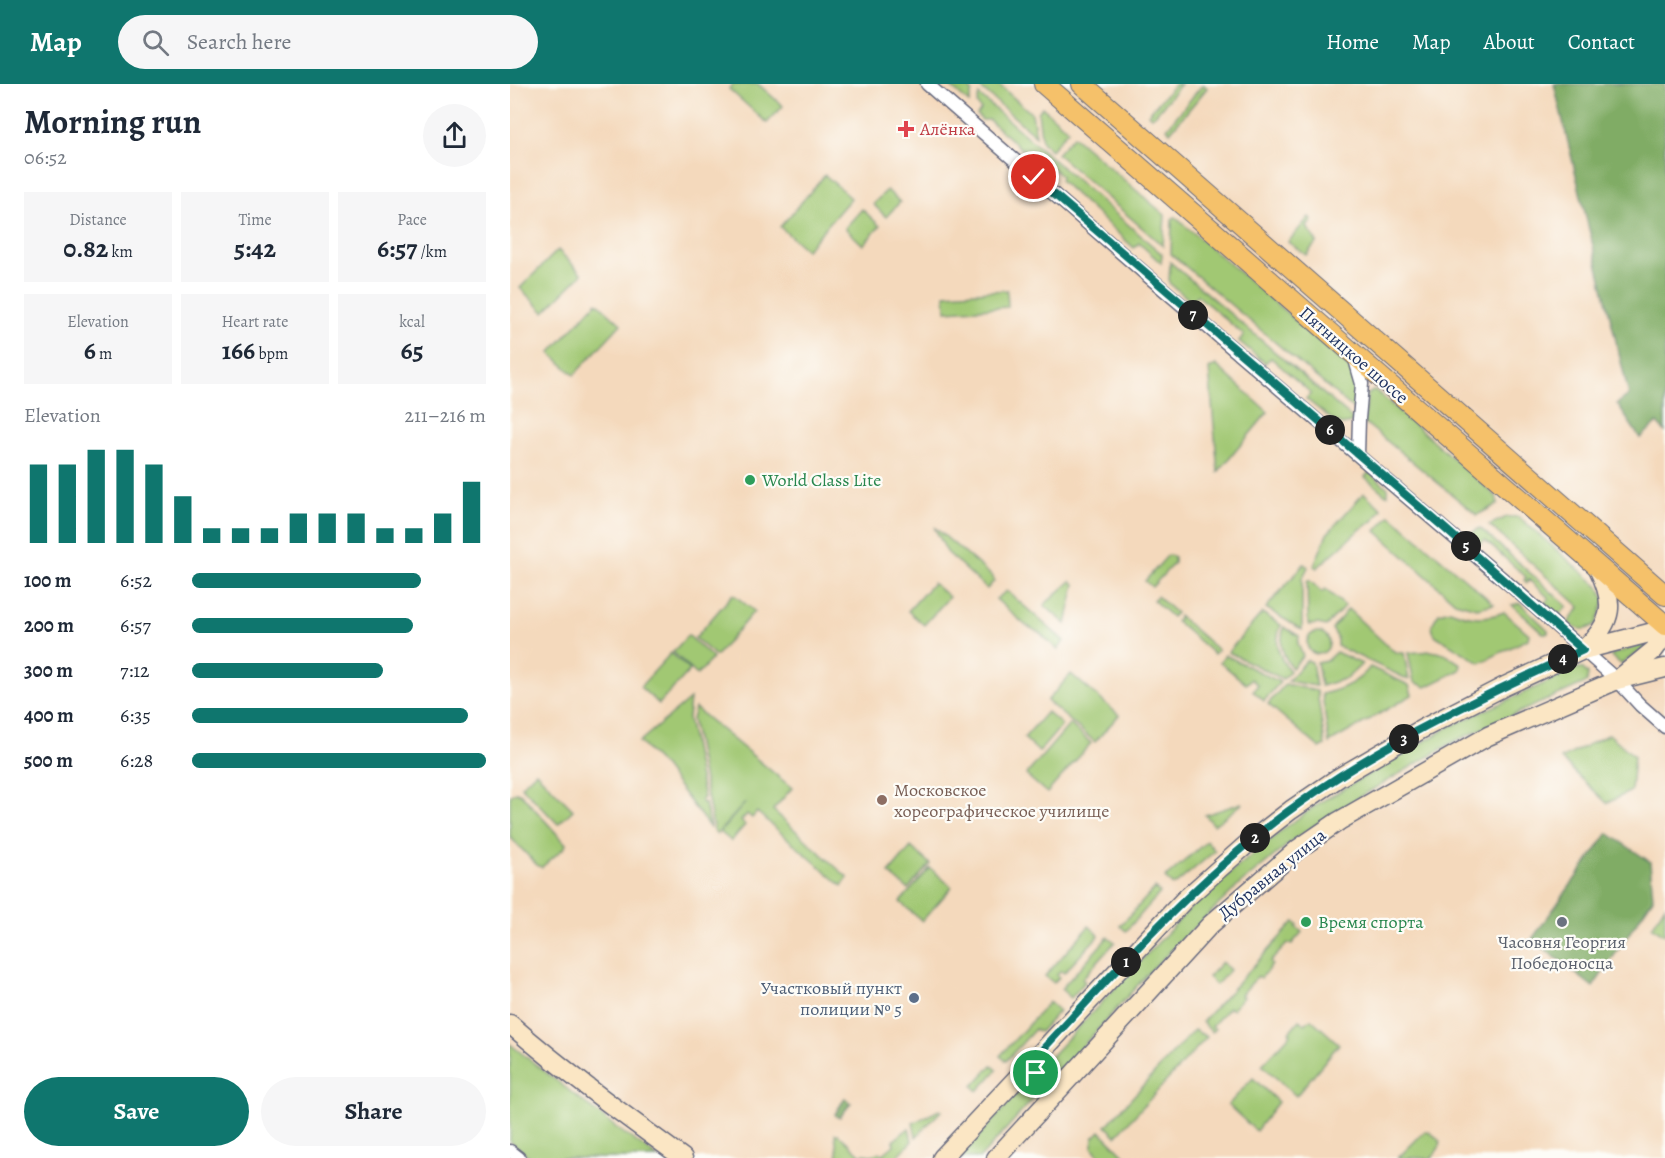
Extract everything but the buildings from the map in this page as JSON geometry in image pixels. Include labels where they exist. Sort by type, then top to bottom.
[{"type":"main road","name":"Пятницкое шоссе","points":[[1044,84],[1665,627]]},
{"type":"main road","name":"Пятницкое шоссе","points":[[1082,84],[1665,595]]},
{"type":"main road","points":[[1583,650],[1599,634],[1607,620],[1610,607],[1608,593],[1598,568]]},
{"type":"main road","name":"Дубравная улица","points":[[942,1158],[1184,900],[1262,831],[1338,778],[1422,729],[1583,650],[1665,627]]},
{"type":"main road","name":"Дубравная улица","points":[[1617,681],[1654,650],[1665,635]]},
{"type":"main road","name":"Дубравная улица","points":[[996,1158],[1210,925],[1298,849],[1332,825],[1488,736],[1617,681],[1665,668]]},
{"type":"main road","points":[[510,1024],[558,1065],[683,1158]]},
{"type":"street","points":[[927,84],[1583,650],[1665,727]]},
{"type":"street","points":[[1352,353],[1362,384],[1358,454]]},
{"type":"street","points":[[1017,1077],[1036,1073],[1044,1078],[1050,1089],[1045,1103]]},
{"type":"street","points":[[510,1151],[519,1158]]},
{"type":"green space","points":[[733,84],[758,84],[783,106],[767,123],[729,89]]},
{"type":"green space","points":[[948,84],[964,84],[972,91],[969,103]]},
{"type":"green space","points":[[976,84],[998,84],[1032,114],[1036,136]]},
{"type":"green space","points":[[1175,84],[1181,84],[1151,117],[1148,114]]},
{"type":"green space","points":[[1203,84],[1207,88],[1170,132],[1167,128]]},
{"type":"green space","points":[[1554,84],[1665,84],[1665,432],[1657,423],[1640,438],[1617,404],[1629,395]]},
{"type":"green space","points":[[979,95],[1162,254],[1161,263],[1139,243],[1134,248],[1060,180],[1061,176],[1033,152],[1028,155],[989,120],[982,120],[977,115],[981,110],[977,104]]},
{"type":"green space","points":[[1042,107],[1068,130],[1051,150],[1042,142],[1038,113]]},
{"type":"green space","points":[[1073,136],[1165,215],[1163,246],[1057,154]]},
{"type":"green space","points":[[825,175],[851,198],[806,250],[780,227]]},
{"type":"green space","points":[[887,190],[900,202],[886,217],[873,204]]},
{"type":"green space","points":[[862,209],[880,226],[863,245],[845,228]]},
{"type":"green space","points":[[1175,217],[1357,373],[1356,411],[1171,254],[1172,219]]},
{"type":"green space","points":[[1309,217],[1312,220],[1307,227],[1317,242],[1306,255],[1288,242]]},
{"type":"green space","points":[[558,250],[582,274],[544,312],[520,288]]},
{"type":"green space","points":[[1170,262],[1353,419],[1351,423],[1342,425],[1334,421],[1306,399],[1311,393],[1271,358],[1265,363],[1239,341],[1244,335],[1197,295],[1191,301],[1169,283]]},
{"type":"green space","points":[[1007,290],[1008,307],[946,311],[945,294]]},
{"type":"green space","points":[[597,302],[621,324],[574,375],[550,353]]},
{"type":"green space","points":[[1216,365],[1268,412],[1218,472],[1209,369]]},
{"type":"green space","points":[[1375,390],[1496,496],[1498,504],[1477,515],[1364,422],[1368,394]]},
{"type":"green space","points":[[1369,472],[1388,488],[1388,495],[1365,477]]},
{"type":"green space","points":[[1364,493],[1382,509],[1373,521],[1359,530],[1317,568],[1314,566],[1327,534]]},
{"type":"green space","points":[[1390,515],[1494,604],[1477,608],[1455,602],[1376,531]]},
{"type":"green space","points":[[1507,517],[1519,517],[1599,587],[1605,600],[1596,624],[1582,629],[1575,628],[1568,623],[1580,607],[1489,525]]},
{"type":"green space","points":[[934,527],[993,577],[994,581],[987,589],[947,552]]},
{"type":"green space","points":[[1480,528],[1567,606],[1559,616],[1545,604],[1549,598],[1529,580],[1527,583],[1524,580],[1526,577],[1485,540],[1480,544],[1472,539],[1473,532]]},
{"type":"green space","points":[[1168,555],[1174,557],[1174,563],[1152,587],[1145,581]]},
{"type":"green space","points":[[1304,564],[1308,567],[1302,579],[1302,630],[1266,608]]},
{"type":"green space","points":[[1309,580],[1322,592],[1325,589],[1345,606],[1326,626],[1309,625],[1307,582]]},
{"type":"green space","points":[[1071,581],[1075,584],[1066,624],[1044,605]]},
{"type":"green space","points":[[933,583],[949,597],[924,625],[908,611]]},
{"type":"green space","points":[[1007,591],[1064,641],[1058,650],[996,599]]},
{"type":"green space","points":[[733,594],[754,611],[716,656],[695,638]]},
{"type":"green space","points":[[1157,596],[1176,613],[1172,617],[1153,600]]},
{"type":"green space","points":[[1520,603],[1548,630],[1548,633],[1543,633],[1512,605]]},
{"type":"green space","points":[[1348,609],[1392,650],[1404,653],[1409,680],[1337,646],[1337,637],[1332,629]]},
{"type":"green space","points":[[1450,610],[1477,617],[1504,612],[1529,634],[1528,639],[1480,663],[1434,633],[1433,624],[1439,613]]},
{"type":"green space","points":[[1262,613],[1281,625],[1278,650],[1290,671],[1283,679],[1228,652]]},
{"type":"green space","points":[[1179,616],[1218,650],[1214,654],[1176,621]]},
{"type":"green space","points":[[1284,627],[1299,636],[1298,644],[1303,656],[1292,668],[1282,649]]},
{"type":"green space","points":[[1318,632],[1326,635],[1329,643],[1326,651],[1318,654],[1310,651],[1307,643],[1310,635]]},
{"type":"green space","points":[[688,635],[713,658],[697,675],[673,652]]},
{"type":"green space","points":[[1645,644],[1647,647],[1621,664],[1610,655]]},
{"type":"green space","points":[[1431,651],[1445,654],[1461,664],[1460,670],[1426,687],[1414,682],[1408,653]]},
{"type":"green space","points":[[1336,652],[1362,664],[1347,678],[1321,686],[1317,663],[1326,661]]},
{"type":"green space","points":[[671,653],[690,670],[659,704],[640,687]]},
{"type":"green space","points":[[1225,655],[1280,682],[1264,701],[1253,691],[1258,685],[1251,679],[1246,684],[1220,662]]},
{"type":"green space","points":[[1307,660],[1312,662],[1316,686],[1288,681]]},
{"type":"green space","points":[[1370,667],[1409,685],[1412,695],[1329,743],[1322,694],[1349,685]]},
{"type":"green space","points":[[1578,668],[1588,674],[1587,682],[1455,741],[1336,811],[1296,838],[1240,884],[1155,966],[1054,1078],[1050,1072],[1040,1068],[1201,897],[1290,824],[1321,802],[1449,727]]},
{"type":"green space","points":[[1071,674],[1119,715],[1095,742],[1047,701]]},
{"type":"green space","points":[[1285,684],[1317,691],[1325,745],[1320,748],[1268,704]]},
{"type":"green space","points":[[690,699],[688,718],[704,798],[701,799],[702,803],[705,803],[710,828],[664,767],[639,742]]},
{"type":"green space","points":[[695,708],[792,788],[773,810],[848,878],[842,886],[757,812],[752,818],[747,814],[741,821],[745,825],[731,841],[720,832],[746,802],[717,834],[714,831],[692,719]]},
{"type":"green space","points":[[1047,712],[1062,725],[1039,752],[1024,738]]},
{"type":"green space","points":[[1070,724],[1091,743],[1047,793],[1026,775]]},
{"type":"green space","points":[[1609,734],[1634,756],[1631,791],[1607,803],[1561,759]]},
{"type":"green space","points":[[536,772],[573,810],[558,824],[521,786]]},
{"type":"green space","points":[[516,792],[521,794],[566,844],[542,867],[538,866],[510,837],[510,796]]},
{"type":"green space","points":[[1241,803],[1214,825],[1205,815]]},
{"type":"green space","points":[[1608,833],[1650,862],[1653,898],[1593,987],[1532,939]]},
{"type":"green space","points":[[1207,841],[1215,851],[1177,883],[1173,885],[1165,878]]},
{"type":"green space","points":[[911,847],[930,864],[908,889],[889,873]]},
{"type":"green space","points":[[930,868],[952,887],[922,921],[900,902]]},
{"type":"green space","points":[[1155,888],[1160,893],[1126,931],[1120,926]]},
{"type":"green space","points":[[1665,906],[1665,935],[1652,927]]},
{"type":"green space","points":[[1294,922],[1302,932],[1291,945],[1288,943],[1270,962],[1272,965],[1261,978],[1258,976],[1241,995],[1243,997],[1232,1010],[1229,1007],[1212,1026],[1215,1029],[1212,1032],[1202,1022]]},
{"type":"green space","points":[[1089,926],[1099,935],[1064,973],[1061,971],[1057,975],[1059,977],[1054,983],[1045,976]]},
{"type":"green space","points":[[1108,937],[1115,942],[1082,979],[1085,982],[1071,998],[1061,989]]},
{"type":"green space","points":[[1222,962],[1230,970],[1216,985],[1208,977]]},
{"type":"green space","points":[[1049,1002],[1059,1011],[1040,1032],[1035,1029],[1006,1061],[1000,1056]]},
{"type":"green space","points":[[1311,1019],[1339,1044],[1296,1096],[1262,1065],[1291,1034],[1289,1032],[1299,1020],[1305,1024]]},
{"type":"green space","points":[[1194,1030],[1207,1037],[1116,1136],[1106,1126]]},
{"type":"green space","points":[[510,1044],[618,1129],[659,1158],[531,1158],[510,1141]]},
{"type":"green space","points":[[992,1065],[997,1070],[978,1091],[973,1086]]},
{"type":"green space","points":[[1253,1078],[1278,1102],[1256,1131],[1228,1105]]},
{"type":"green space","points":[[1035,1079],[1041,1084],[1042,1089],[980,1158],[959,1158],[1029,1080]]},
{"type":"green space","points":[[845,1098],[851,1103],[840,1117],[837,1117],[835,1114]]},
{"type":"green space","points":[[941,1111],[916,1137],[913,1123]]},
{"type":"green space","points":[[909,1128],[912,1141],[896,1158],[859,1158],[863,1154],[872,1155],[880,1152],[882,1155],[894,1145],[893,1141]]},
{"type":"green space","points":[[1100,1131],[1127,1158],[1101,1158],[1092,1147],[1093,1138]]},
{"type":"green space","points":[[1425,1131],[1430,1132],[1440,1141],[1440,1146],[1432,1158],[1398,1158]]},
{"type":"green space","points":[[835,1134],[838,1134],[860,1154],[856,1158],[838,1158]]},
{"type":"place","name":"Алёнка","points":[[906,129]]},
{"type":"place","name":"World Class Lite","points":[[750,480]]},
{"type":"place","name":"Московское хореографическое училище","points":[[882,800]]},
{"type":"place","name":"Время спорта","points":[[1306,922]]},
{"type":"place","name":"Часовня Георгия Победоносца","points":[[1562,922]]},
{"type":"place","name":"Участковый пункт полиции № 5","points":[[914,998]]},
{"type":"route","points":[[1034,177],[1442,526],[1583,650],[1505,686],[1422,729],[1338,778],[1262,831],[1184,900],[1017,1077],[1036,1073]]}]
